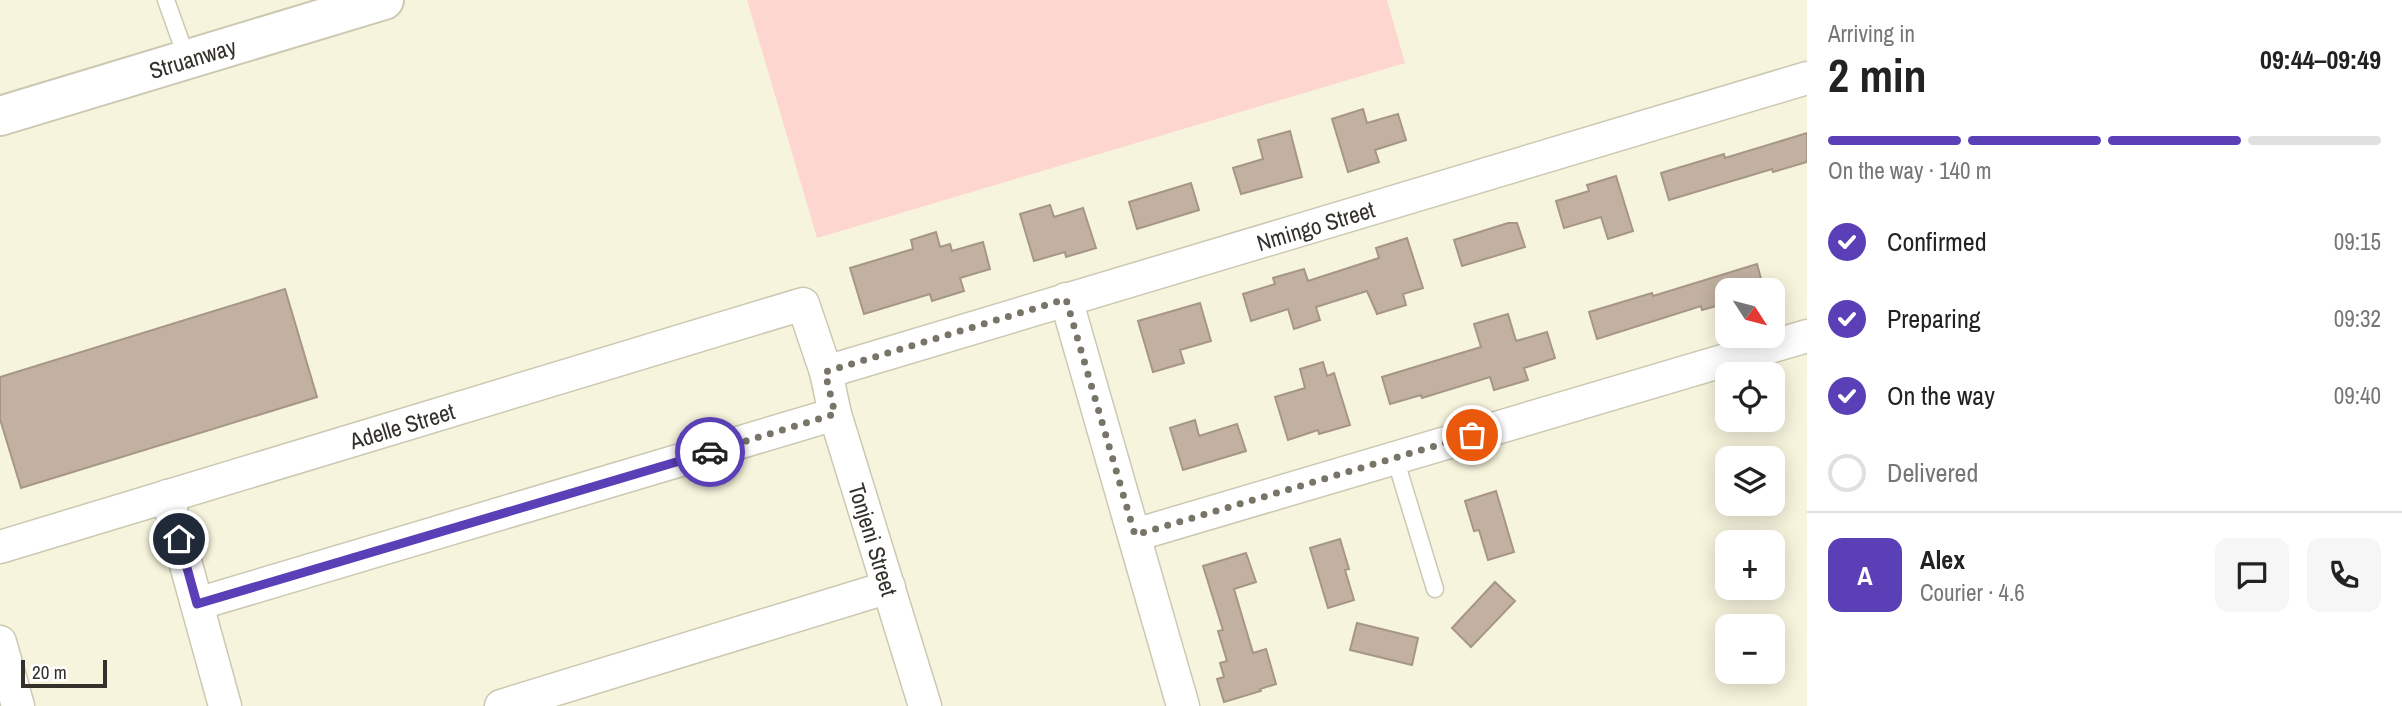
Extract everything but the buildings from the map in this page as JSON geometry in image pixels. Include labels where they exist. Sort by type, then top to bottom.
[{"type":"street","name":"Struanway","points":[[0,116],[384,0]]},
{"type":"street","name":"Nmingo Street","points":[[825,372],[1807,78]]},
{"type":"street","points":[[1066,299],[1183,706]]},
{"type":"street","name":"Tonjeni Street","points":[[803,304],[925,706]]},
{"type":"street","name":"Adelle Street","points":[[0,547],[803,304]]},
{"type":"street","points":[[1135,535],[1807,336]]},
{"type":"street","points":[[197,604],[835,414]]},
{"type":"street","points":[[167,496],[225,706]]},
{"type":"street","points":[[500,706],[889,587]]},
{"type":"street","points":[[0,642],[18,706]]},
{"type":"lane","points":[[166,0],[187,60]]},
{"type":"lane","points":[[1395,458],[1435,589]]},
{"type":"shaded area","points":[[747,0],[1387,0],[1405,63],[817,238]]},
{"type":"way so far","points":[[710,452],[835,414],[825,372],[1066,299],[1135,535],[1472,435]]},
{"type":"route","points":[[179,539],[197,604],[710,452]]}]
